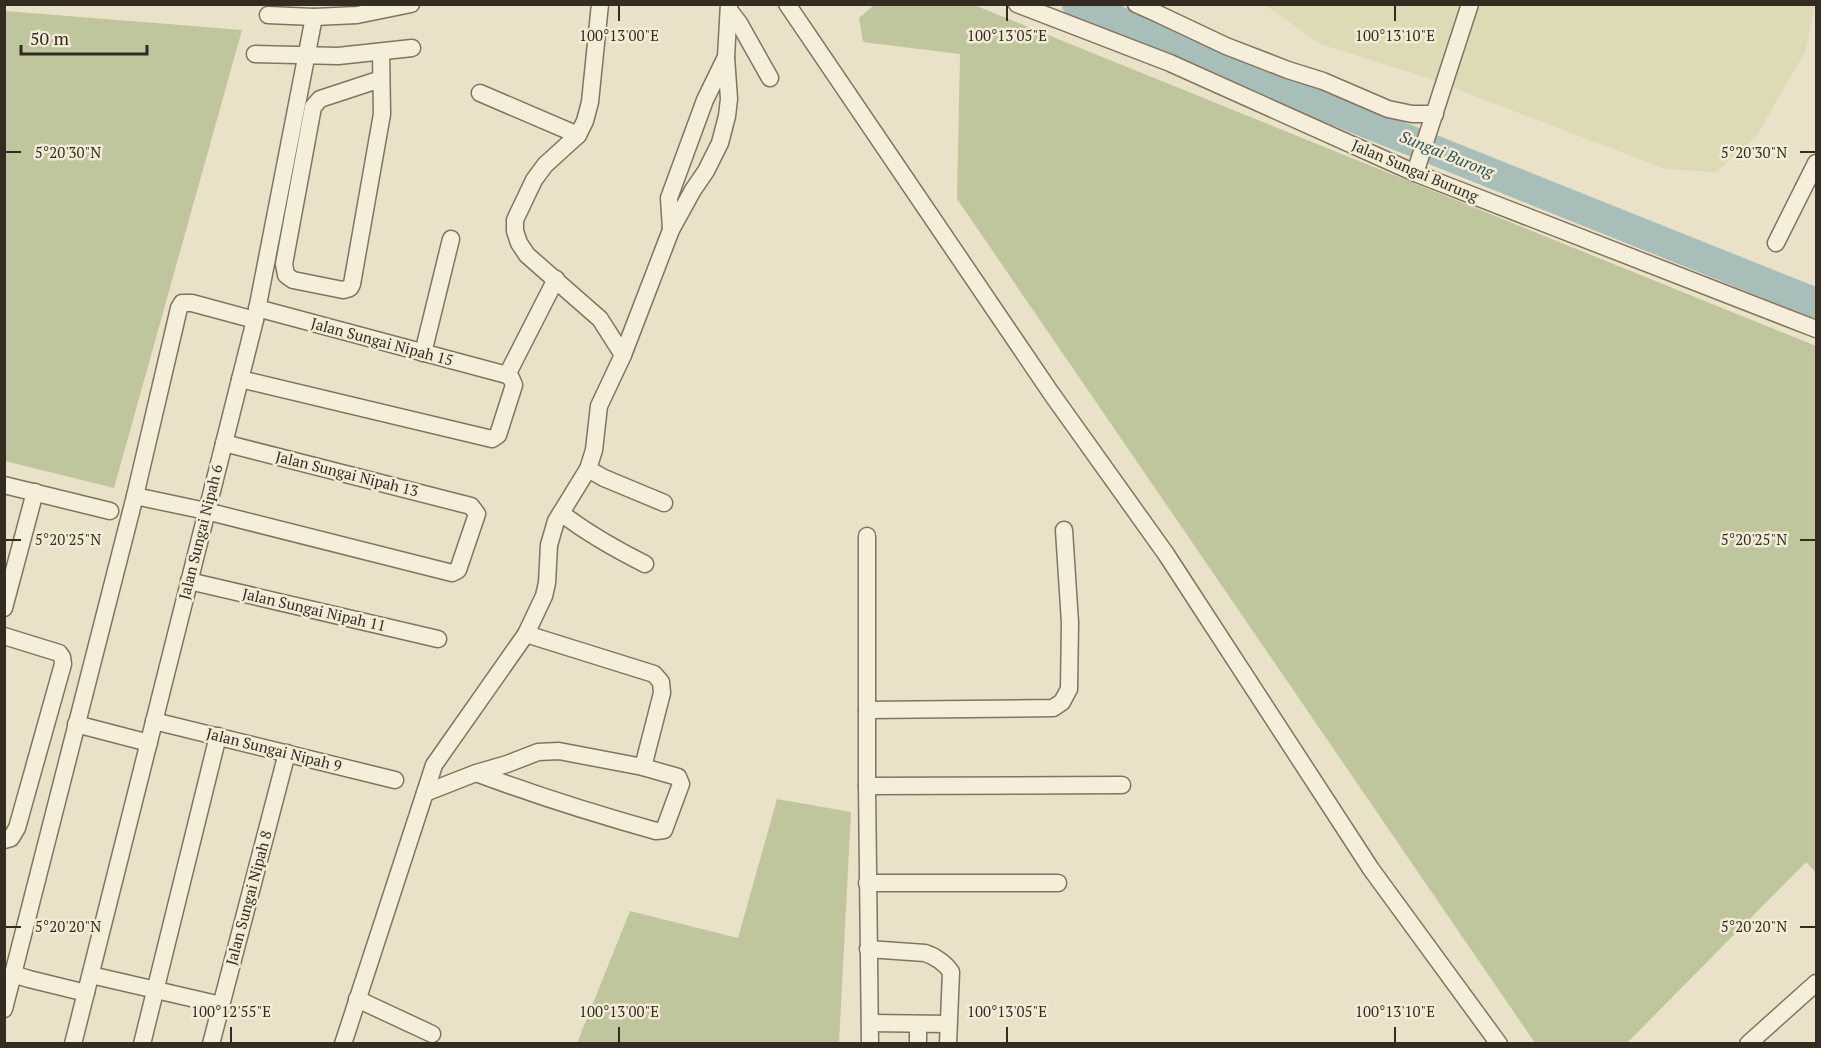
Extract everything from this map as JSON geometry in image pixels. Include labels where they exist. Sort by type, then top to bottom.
[{"type":"street","points":[[268,15],[314,17],[357,15],[411,4]]},
{"type":"street","points":[[600,4],[590,102],[585,121],[578,135],[545,165],[534,180],[515,220],[515,231],[527,255],[600,319],[623,355]]},
{"type":"street","points":[[787,4],[1051,393],[1166,554],[1371,868],[1499,1044]]},
{"type":"street","name":"Jalan Sungai Burung","points":[[1017,4],[1170,63],[1417,167],[1816,329]]},
{"type":"street","points":[[1136,4],[1226,46],[1323,81],[1388,109],[1432,121]]},
{"type":"street","points":[[1417,167],[1470,4]]},
{"type":"street","points":[[343,1044],[434,765],[526,634],[538,612],[547,583],[549,545],[556,521],[588,469],[594,450],[599,406],[623,355],[671,230],[720,143],[729,99],[726,57],[729,8]]},
{"type":"street","points":[[729,8],[770,78]]},
{"type":"street","name":"Jalan Sungai Nipah 6","points":[[73,1044],[256,314],[314,17]]},
{"type":"street","points":[[255,54],[338,56],[412,48]]},
{"type":"street","points":[[381,52],[382,114],[352,284],[350,288],[343,290],[293,280],[286,275],[284,264],[313,107],[320,99],[381,79]]},
{"type":"street","points":[[671,230],[669,198],[705,100],[726,57]]},
{"type":"street","points":[[480,93],[578,135]]},
{"type":"street","points":[[1776,243],[1810,191],[1816,163]]},
{"type":"street","points":[[423,353],[451,239]]},
{"type":"street","points":[[240,379],[492,439],[498,435],[514,385],[507,375],[556,279]]},
{"type":"street","name":"Jalan Sungai Nipah 15","points":[[135,496],[182,303],[256,314],[507,375]]},
{"type":"street","name":"Jalan Sungai Nipah 13","points":[[206,511],[452,573],[458,570],[477,514],[471,506],[224,442]]},
{"type":"street","points":[[588,469],[664,503]]},
{"type":"street","points":[[4,485],[110,511]]},
{"type":"street","points":[[4,608],[35,492]]},
{"type":"street","points":[[4,1009],[135,496],[206,511]]},
{"type":"street","points":[[561,513],[606,545],[645,564]]},
{"type":"street","points":[[867,710],[1053,708],[1062,702],[1069,689],[1070,623],[1064,530]]},
{"type":"street","points":[[867,536],[867,883],[870,1044]]},
{"type":"street","name":"Jalan Sungai Nipah 11","points":[[189,580],[438,639]]},
{"type":"street","points":[[526,634],[654,674],[661,682],[662,693],[643,767]]},
{"type":"street","points":[[4,636],[60,653],[63,664],[17,828],[11,838],[4,840]]},
{"type":"street","name":"Jalan Sungai Nipah 9","points":[[154,721],[394,780]]},
{"type":"street","points":[[76,724],[149,743]]},
{"type":"street","points":[[142,1044],[218,736]]},
{"type":"street","points":[[425,793],[476,773],[548,750],[643,767],[678,777],[681,784],[664,830],[656,831],[577,806],[543,798],[476,773]]},
{"type":"street","name":"Jalan Sungai Nipah 8","points":[[211,1044],[287,753]]},
{"type":"street","points":[[867,786],[1122,785]]},
{"type":"street","points":[[867,883],[1058,883]]},
{"type":"street","points":[[868,949],[926,953],[948,968],[951,972],[948,1044]]},
{"type":"street","points":[[13,974],[86,993]]},
{"type":"street","points":[[90,975],[221,1005]]},
{"type":"street","points":[[1748,1044],[1816,983]]},
{"type":"street","points":[[357,999],[432,1034]]},
{"type":"street","points":[[870,1023],[948,1024]]},
{"type":"street","points":[[918,1024],[918,1044]]},
{"type":"shaded area","points":[[1265,5],[1815,5],[1805,52],[1756,137],[1716,172],[1665,169],[1428,78],[1320,44]]},
{"type":"green space","points":[[874,5],[974,5],[1816,346],[1816,873],[1806,862],[1627,1043],[1535,1043],[957,199],[960,54],[863,42],[859,18]]},
{"type":"green space","points":[[5,11],[242,30],[114,488],[5,461]]},
{"type":"green space","points":[[777,799],[851,812],[839,1043],[577,1043],[630,911],[738,938]]},
{"type":"waterway","name":"Sungai Burong","points":[[1077,4],[1816,303]]}]
